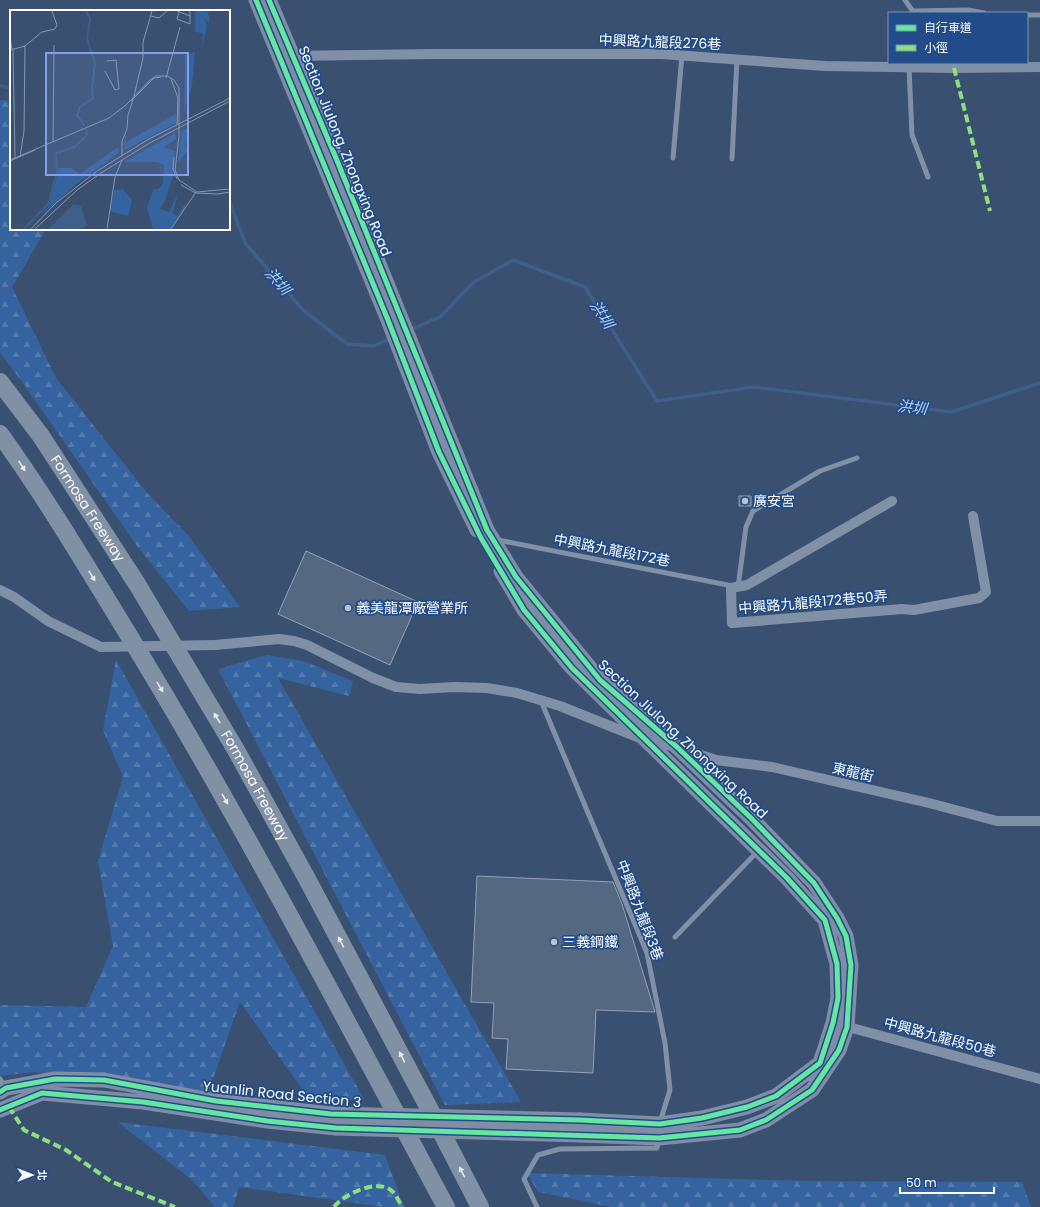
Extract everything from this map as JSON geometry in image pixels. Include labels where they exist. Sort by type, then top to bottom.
[{"type":"highway","name":"Formosa Freeway","points":[[0,382],[41,436],[137,584],[236,750],[432,1112],[480,1207]]},
{"type":"highway","points":[[0,434],[20,462],[180,719],[263,866],[446,1207]]},
{"type":"main road","name":"Section Jiulong, Zhongxing Road","points":[[256,0],[286,56]]},
{"type":"main road","name":"Section Jiulong, Zhongxing Road","points":[[269,0],[286,56],[406,348],[439,452],[524,610],[572,668],[759,850],[825,920],[837,964],[840,1025],[839,1050],[812,1090],[766,1120],[740,1130],[659,1131]]},
{"type":"main road","name":"Section Jiulong, Zhongxing Road","points":[[487,539],[600,680],[677,747],[751,818],[814,883],[837,918],[846,936],[851,965],[840,1025],[820,1063],[776,1096],[747,1107],[702,1118],[659,1131]]},
{"type":"main road","name":"Yuanlin Road Section 3","points":[[2,1087],[54,1079],[104,1080],[334,1121],[581,1135],[659,1131]]},
{"type":"main road","name":"Yuanlin Road Section 3","points":[[0,1110],[42,1093],[143,1102],[268,1121],[580,1120],[659,1131]]},
{"type":"street","name":"中興路九龍段276巷","points":[[286,56],[434,54],[661,54],[825,66],[910,65],[1040,67]]},
{"type":"street","name":"中興路九龍段172巷50弄","points":[[892,501],[747,585],[731,588],[732,623],[902,609],[914,610],[979,598],[986,592],[973,516]]},
{"type":"street","name":"東龍街","points":[[0,590],[14,597],[48,621],[101,647],[215,645],[279,639],[294,641],[307,645],[373,678],[396,687],[420,689],[455,687],[487,688],[517,692],[645,740],[677,747],[716,760],[772,767],[929,803],[997,821],[1040,822]]},
{"type":"street","name":"中興路九龍段50巷","points":[[840,1025],[1040,1079]]},
{"type":"lane","points":[[905,0],[914,12],[968,10],[979,12]]},
{"type":"lane","points":[[1028,15],[1040,15]]},
{"type":"lane","points":[[673,158],[682,55]]},
{"type":"lane","points":[[732,159],[737,59]]},
{"type":"lane","points":[[910,65],[912,135],[928,177]]},
{"type":"lane","points":[[738,587],[746,527],[753,511],[820,471],[857,458]]},
{"type":"lane","name":"中興路九龍段172巷","points":[[487,539],[738,587]]},
{"type":"lane","name":"中興路九龍段3巷","points":[[541,700],[647,952],[665,1043],[670,1090],[659,1131]]},
{"type":"lane","points":[[675,937],[759,850]]},
{"type":"lane","points":[[537,1207],[524,1179],[538,1156],[560,1149],[658,1148],[659,1131]]},
{"type":"green space","points":[[0,100],[10,101],[10,230],[45,230],[12,287],[56,378],[148,494],[188,535],[240,607],[189,611],[137,546],[23,383],[0,353]]},
{"type":"green space","points":[[267,655],[303,661],[353,681],[349,696],[278,678],[521,1102],[445,1105],[218,669]]},
{"type":"green space","points":[[116,660],[364,1099],[312,1103],[240,1002],[207,1096],[35,1072],[0,1076],[0,1005],[86,1007],[113,946],[98,861],[123,777],[103,730]]},
{"type":"green space","points":[[118,1122],[385,1155],[404,1207],[383,1207],[239,1187],[233,1207],[215,1207],[193,1181]]},
{"type":"green space","points":[[527,1173],[809,1181],[1022,1182],[1031,1207],[611,1207],[538,1192]]},
{"type":"building","name":"廣安宮","points":[[739,496],[751,496],[751,506],[739,506]]},
{"type":"building","name":"義美龍潭廠營業所","points":[[306,551],[418,602],[390,665],[278,614]]},
{"type":"building","name":"三義鋼鐵","points":[[477,876],[613,882],[622,904],[655,1012],[596,1010],[593,1073],[506,1069],[508,1039],[492,1038],[494,1003],[471,1002]]},
{"type":"waterway","name":"洪圳","points":[[0,86],[10,88]]},
{"type":"waterway","name":"洪圳","points":[[230,203],[245,243],[303,310],[347,344],[373,346],[392,338]]},
{"type":"waterway","name":"洪圳","points":[[410,330],[440,317],[474,282],[513,260],[585,287],[657,401],[754,387],[951,412],[1040,383]]},
{"type":"marked path","points":[[954,68],[990,211]]},
{"type":"marked path","points":[[9,1107],[24,1130],[66,1150],[112,1182],[175,1207]]},
{"type":"marked path","points":[[334,1207],[345,1197],[353,1193],[362,1189],[378,1186],[386,1187],[392,1191],[402,1207]]},
{"type":"cycle path","points":[[0,1092],[6,1088],[55,1079],[104,1080],[216,1101],[331,1114],[580,1120],[660,1124],[702,1118],[747,1107],[776,1096],[820,1063],[833,1023],[838,998],[837,964],[825,920],[787,878],[572,668],[524,610],[481,538],[439,452],[388,320],[256,0]]},
{"type":"cycle path","points":[[0,1110],[42,1093],[143,1102],[267,1121],[336,1128],[659,1138],[740,1130],[766,1120],[812,1090],[839,1050],[847,1027],[851,965],[846,936],[837,918],[814,883],[751,818],[677,747],[600,680],[516,577],[487,530],[336,158],[269,0]]},
{"type":"place","name":"廣安宮","points":[[745,501]]},
{"type":"place","name":"義美龍潭廠營業所","points":[[348,608]]},
{"type":"place","name":"三義鋼鐵","points":[[554,942]]}]
